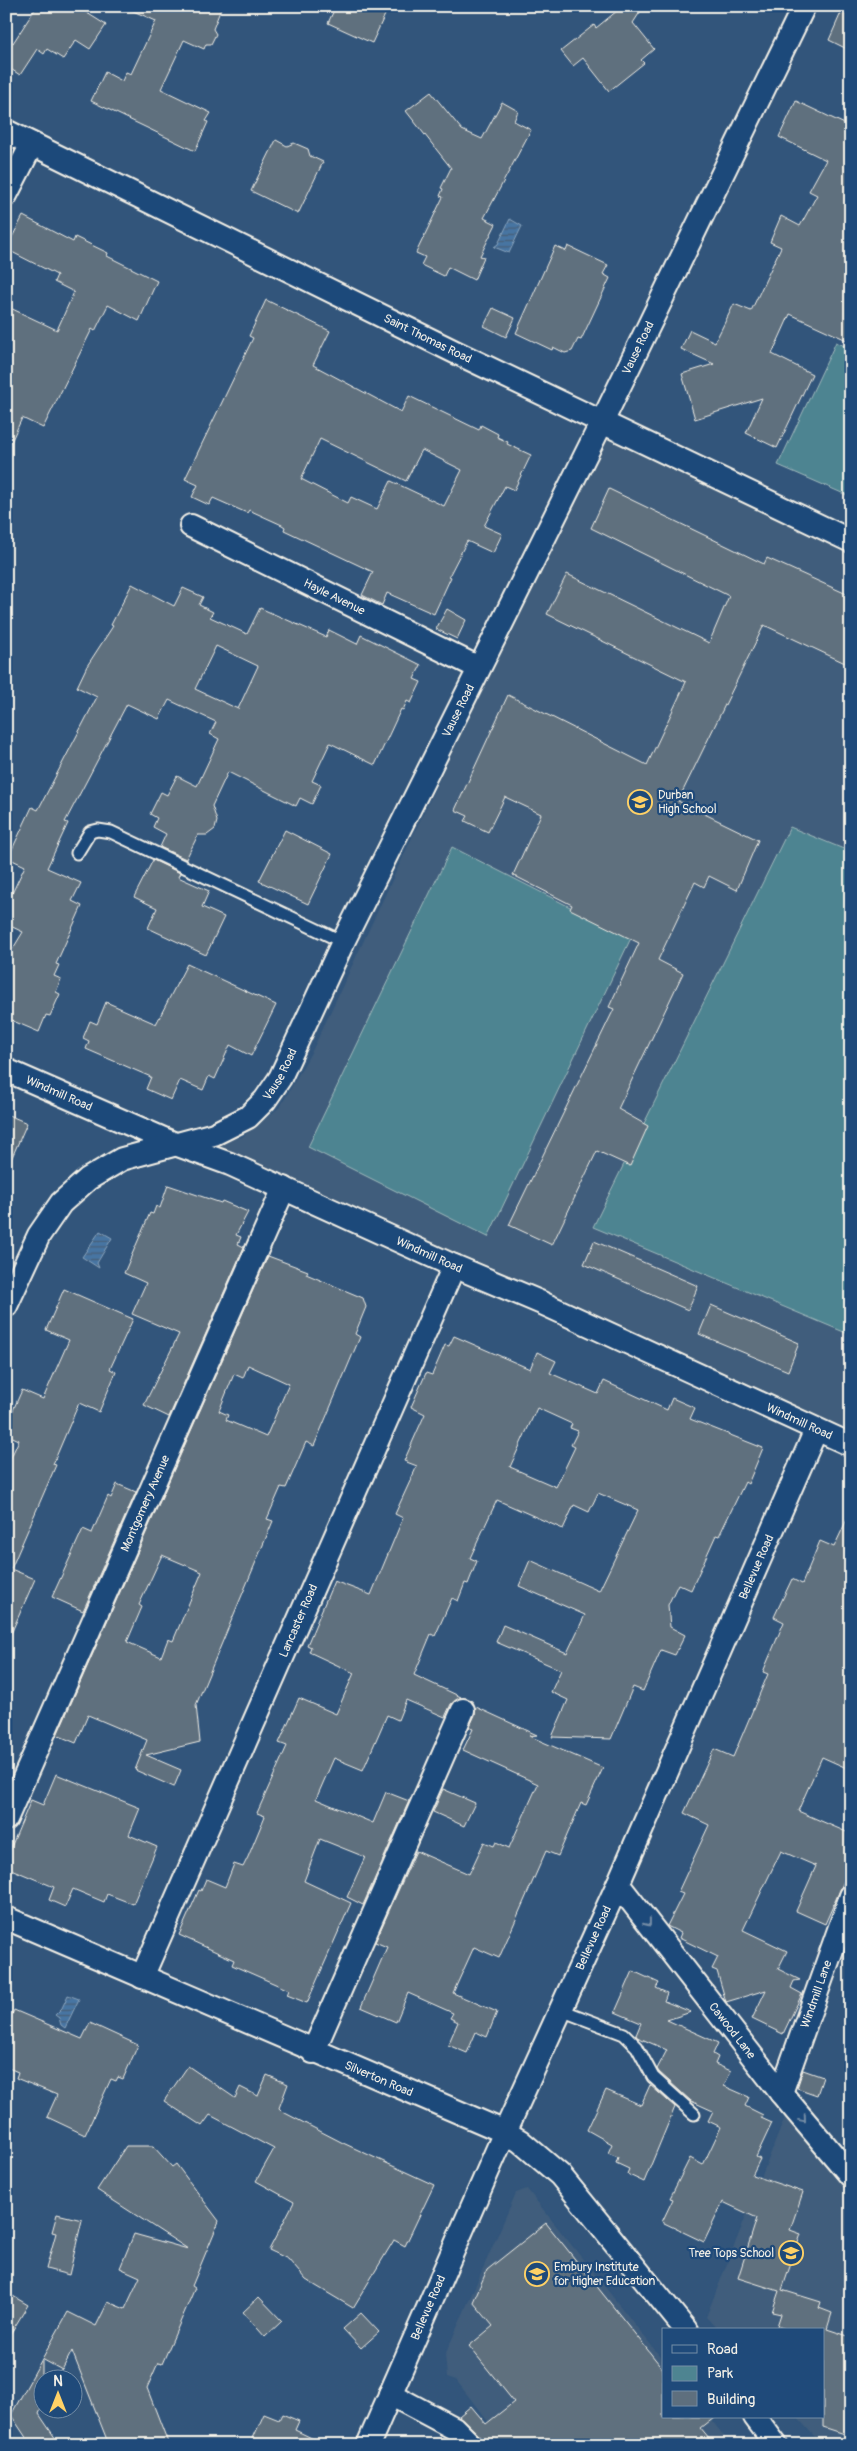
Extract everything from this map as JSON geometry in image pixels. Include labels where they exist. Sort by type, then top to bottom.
[{"type":"street","name":"Vause Road","points":[[6,1306],[40,1235],[61,1203],[88,1178],[122,1159],[223,1130],[248,1117],[265,1100],[280,1078],[343,942],[602,422],[804,6]]},
{"type":"street","name":"Saint Thomas Road","points":[[6,131],[455,352],[851,541]]},
{"type":"street","points":[[6,195],[32,144]]},
{"type":"street","name":"Hayle Avenue","points":[[191,526],[479,668]]},
{"type":"street","name":"Windmill Road","points":[[6,1070],[175,1144],[230,1164],[454,1266],[550,1307],[851,1445]]},
{"type":"street","name":"Montgomery Avenue","points":[[6,1819],[284,1188]]},
{"type":"street","name":"Lancaster Road","points":[[142,1976],[454,1266]]},
{"type":"street","name":"Bellevue Road","points":[[368,2445],[505,2132],[618,1884],[816,1430]]},
{"type":"street","points":[[314,2052],[463,1710]]},
{"type":"street","name":"Cawood Lane","points":[[618,1884],[781,2093],[851,2176]]},
{"type":"street","name":"Windmill Lane","points":[[781,2093],[851,1896]]},
{"type":"street","name":"Silverton Road","points":[[6,1918],[314,2052],[505,2132],[520,2141],[560,2175],[684,2328]]},
{"type":"street","points":[[390,2394],[454,2428],[471,2445]]},
{"type":"street","points":[[755,2418],[776,2445]]},
{"type":"lane","points":[[77,853],[90,832],[98,830],[111,832],[343,942]]},
{"type":"lane","points":[[561,2010],[624,2034],[637,2047],[653,2077],[694,2114]]},
{"type":"shaded area","points":[[510,219],[522,226],[509,253],[494,247],[498,244]]},
{"type":"shaded area","name":"Durban High School","points":[[601,434],[851,555],[851,1436],[196,1147],[242,1137],[280,1107],[313,1049]]},
{"type":"shaded area","points":[[100,1231],[112,1238],[97,1263],[99,1268],[82,1257]]},
{"type":"shaded area","points":[[68,1995],[79,1999],[65,2028],[55,2015],[62,2008]]},
{"type":"shaded area","name":"Tree Tops School","points":[[785,2117],[851,2189],[851,2445],[822,2445],[798,2418],[824,2418],[824,2328],[716,2328],[706,2317]]},
{"type":"shaded area","name":"Embury Institute for Higher Education","points":[[527,2189],[662,2359],[662,2418],[710,2418],[731,2445],[506,2445],[456,2380],[447,2377],[445,2355],[516,2193]]},
{"type":"green space","points":[[836,342],[851,349],[851,497],[778,465]]},
{"type":"green space","points":[[790,827],[851,852],[851,1335],[593,1227]]},
{"type":"green space","points":[[452,847],[631,938],[488,1237],[308,1147]]},
{"type":"building","points":[[37,6],[76,6],[106,25],[90,49],[76,40],[63,59],[47,49],[44,54],[37,49],[20,75],[6,66],[6,39],[13,43]]},
{"type":"building","points":[[122,6],[222,6],[213,29],[216,34],[211,44],[206,44],[204,49],[184,40],[161,89],[211,113],[206,121],[208,122],[195,151],[91,101],[105,72],[122,81],[126,72],[131,74],[156,21]]},
{"type":"building","points":[[336,6],[389,6],[372,43],[328,23]]},
{"type":"building","points":[[623,6],[644,6],[633,23],[654,49],[641,60],[644,63],[609,91],[583,58],[573,66],[561,51],[594,25],[596,28]]},
{"type":"building","points":[[844,6],[851,6],[851,51],[829,40]]},
{"type":"building","points":[[431,92],[462,130],[482,139],[502,102],[518,111],[514,121],[531,130],[484,218],[496,224],[480,256],[484,257],[474,280],[448,267],[444,276],[421,265],[425,257],[416,253],[443,197],[440,196],[443,189],[441,188],[451,168],[406,111]]},
{"type":"building","points":[[796,101],[851,127],[851,342],[790,314],[772,354],[812,374],[777,448],[746,433],[762,398],[695,419],[682,374],[714,364],[681,349],[690,330],[715,342],[734,304],[751,311],[781,247],[770,242],[781,216],[800,226],[817,195],[809,191],[826,160],[779,137]]},
{"type":"building","points":[[276,140],[287,146],[294,143],[308,149],[310,156],[323,162],[298,214],[251,191]]},
{"type":"building","points":[[23,216],[73,242],[75,237],[108,253],[107,256],[157,281],[139,321],[108,305],[95,331],[92,329],[43,428],[22,418],[6,453],[6,306],[57,330],[74,292],[54,282],[57,275],[6,249]]},
{"type":"building","points":[[555,246],[566,251],[568,246],[608,265],[603,274],[610,278],[581,340],[578,339],[572,351],[565,353],[553,347],[552,350],[516,333]]},
{"type":"building","points":[[266,300],[330,331],[313,365],[401,412],[409,396],[479,430],[481,425],[498,434],[497,437],[508,442],[507,444],[531,455],[514,490],[505,486],[484,526],[502,534],[493,553],[467,541],[449,576],[451,577],[434,614],[387,593],[382,605],[362,595],[373,572],[284,530],[285,527],[282,525],[249,510],[247,513],[213,498],[209,505],[192,497],[198,485],[185,479],[253,338],[249,336]],"holes":[[[320,439],[406,481],[422,450],[462,470],[444,506],[391,481],[377,509],[351,497],[348,503],[301,479]]]},
{"type":"building","points":[[493,308],[515,318],[506,337],[484,326]]},
{"type":"building","points":[[609,489],[764,564],[767,558],[851,596],[851,651],[845,663],[764,625],[678,801],[758,840],[737,890],[709,876],[704,887],[695,882],[658,960],[683,973],[618,1109],[648,1126],[630,1166],[597,1151],[552,1245],[509,1225],[614,1009],[609,1007],[639,943],[570,909],[572,905],[513,875],[541,814],[505,797],[488,832],[465,821],[468,816],[455,810],[508,695],[647,765],[686,682],[547,614],[567,574],[709,643],[729,596],[591,528]]},
{"type":"building","points":[[132,584],[174,606],[183,588],[203,597],[199,605],[213,612],[210,617],[247,634],[260,608],[326,637],[329,630],[357,644],[361,635],[421,665],[414,679],[421,682],[411,703],[407,701],[403,710],[401,709],[375,765],[330,743],[312,781],[321,785],[312,804],[300,798],[296,806],[228,772],[212,806],[217,821],[215,829],[207,835],[198,835],[186,859],[160,847],[166,834],[153,827],[157,818],[150,814],[161,792],[167,795],[177,776],[197,786],[219,739],[210,734],[216,722],[169,700],[159,719],[127,704],[65,822],[68,823],[47,868],[81,883],[72,901],[82,906],[56,964],[59,965],[54,976],[61,979],[56,992],[60,994],[50,1016],[46,1015],[39,1032],[6,1018],[6,960],[23,932],[6,924],[6,906],[25,866],[8,858],[32,807],[38,810],[97,697],[77,687],[87,666],[113,626],[111,625]],"holes":[[[216,646],[258,666],[238,709],[195,689]]]},
{"type":"building","points":[[447,609],[466,620],[457,639],[436,629]]},
{"type":"building","points":[[285,830],[332,854],[308,904],[259,881]]},
{"type":"building","points":[[153,860],[180,873],[178,877],[209,891],[202,907],[224,917],[206,955],[148,928],[157,908],[134,897]]},
{"type":"building","points":[[187,964],[276,1005],[251,1056],[230,1045],[215,1079],[209,1076],[203,1090],[180,1080],[171,1100],[146,1089],[151,1077],[86,1049],[89,1041],[83,1038],[90,1021],[97,1024],[106,1002],[156,1024]]},
{"type":"building","points":[[6,1114],[27,1123],[6,1171]]},
{"type":"building","points":[[168,1185],[221,1203],[222,1201],[248,1212],[236,1235],[241,1237],[238,1244],[244,1247],[169,1417],[144,1405],[179,1334],[132,1314],[146,1283],[124,1273],[150,1213],[153,1214],[156,1206],[160,1208]]},
{"type":"building","points":[[594,1241],[698,1286],[688,1310],[584,1264]]},
{"type":"building","points":[[268,1256],[308,1271],[306,1274],[363,1298],[366,1307],[355,1334],[360,1337],[314,1446],[306,1442],[286,1488],[281,1487],[267,1519],[273,1521],[196,1705],[200,1742],[146,1755],[181,1770],[174,1787],[135,1770],[147,1740],[88,1715],[76,1743],[57,1735]],"holes":[[[248,1365],[289,1384],[266,1437],[226,1420],[228,1415],[219,1411],[234,1374],[243,1378]],[[162,1555],[202,1572],[173,1641],[168,1639],[161,1657],[127,1642],[142,1607],[139,1605]]]},
{"type":"building","points":[[64,1289],[133,1319],[110,1369],[116,1372],[99,1412],[79,1403],[53,1464],[56,1465],[11,1569],[35,1579],[6,1645],[6,1468],[19,1440],[6,1434],[6,1426],[22,1390],[43,1399],[69,1340],[46,1330]]},
{"type":"building","points":[[711,1305],[799,1343],[788,1371],[699,1334]]},
{"type":"building","points":[[454,1336],[530,1369],[537,1352],[556,1361],[550,1373],[598,1394],[604,1381],[667,1410],[672,1398],[695,1408],[690,1419],[763,1448],[748,1484],[745,1482],[719,1536],[716,1535],[691,1590],[678,1584],[668,1605],[670,1627],[685,1635],[675,1655],[661,1650],[643,1691],[633,1687],[611,1739],[552,1737],[568,1700],[551,1692],[561,1670],[496,1642],[503,1625],[567,1653],[585,1615],[519,1586],[530,1560],[599,1591],[638,1510],[598,1493],[589,1512],[574,1505],[563,1529],[497,1500],[470,1558],[477,1561],[468,1584],[465,1583],[458,1601],[452,1598],[435,1636],[431,1634],[414,1675],[461,1697],[451,1704],[445,1717],[406,1700],[398,1720],[387,1715],[363,1770],[334,1758],[316,1799],[373,1823],[386,1792],[409,1801],[363,1905],[347,1897],[365,1857],[320,1839],[304,1881],[351,1903],[307,2003],[287,1995],[289,1990],[232,1965],[234,1960],[179,1935],[199,1890],[201,1891],[206,1879],[225,1887],[234,1864],[243,1867],[265,1816],[257,1813],[287,1746],[279,1743],[299,1698],[336,1714],[354,1673],[309,1652],[311,1647],[307,1645],[334,1581],[371,1595],[403,1518],[395,1514],[417,1466],[404,1461],[425,1414],[411,1407],[426,1373],[432,1375],[445,1345],[449,1346]],"holes":[[[537,1408],[572,1424],[570,1428],[578,1431],[571,1445],[575,1447],[556,1487],[510,1467]]]},
{"type":"building","points":[[117,1484],[136,1492],[83,1611],[52,1597],[83,1529],[92,1533],[108,1496],[111,1498]]},
{"type":"building","points":[[851,1511],[851,1770],[822,1757],[798,1811],[851,1834],[851,1865],[825,1924],[796,1911],[816,1866],[781,1851],[743,1930],[787,1951],[778,1969],[800,1980],[794,1981],[791,1988],[802,1994],[783,2034],[752,2019],[766,1990],[726,2002],[717,1971],[712,1969],[718,1957],[679,1938],[681,1933],[667,1926],[683,1894],[678,1892],[709,1825],[684,1813],[714,1749],[733,1757],[768,1674],[763,1672],[784,1622],[774,1617],[792,1579],[802,1584],[820,1541],[834,1547]]},
{"type":"building","points":[[476,1707],[537,1735],[529,1736],[603,1768],[586,1805],[581,1803],[558,1856],[546,1851],[499,1958],[474,1947],[453,1993],[497,2012],[487,2037],[476,2032],[467,2053],[448,2045],[458,2022],[450,2018],[453,2013],[408,1993],[396,2022],[361,2007],[387,1947],[375,1942],[416,1851],[469,1874],[484,1842],[494,1846],[496,1842],[509,1848],[538,1784],[463,1750],[473,1729],[469,1728],[475,1715]]},
{"type":"building","points":[[56,1774],[140,1808],[129,1835],[157,1847],[133,1904],[107,1894],[104,1902],[73,1889],[65,1907],[49,1900],[54,1887],[6,1867],[6,1859],[31,1800],[43,1805]]},
{"type":"building","points":[[443,1789],[475,1803],[464,1826],[433,1812]]},
{"type":"building","points":[[633,1971],[659,1983],[656,1988],[667,1993],[664,2001],[691,2012],[667,2020],[718,2043],[713,2054],[718,2057],[715,2064],[731,2071],[724,2086],[749,2097],[745,2106],[763,2115],[761,2118],[772,2123],[756,2157],[760,2159],[752,2175],[803,2192],[790,2230],[801,2234],[782,2290],[821,2302],[819,2308],[832,2313],[827,2329],[851,2337],[851,2436],[823,2427],[824,2328],[783,2328],[777,2326],[781,2314],[772,2312],[779,2291],[738,2278],[757,2218],[723,2202],[704,2242],[662,2222],[673,2199],[670,2198],[690,2158],[703,2165],[721,2127],[708,2121],[713,2111],[691,2101],[659,2072],[657,2069],[667,2050],[637,2037],[636,2035],[641,2023],[615,2012]]},
{"type":"building","points":[[14,2010],[82,2039],[90,2023],[138,2045],[123,2079],[118,2077],[116,2081],[111,2079],[85,2135],[47,2117],[57,2095],[16,2078],[18,2072],[6,2067],[6,2028]]},
{"type":"building","points":[[188,2066],[235,2098],[240,2087],[258,2096],[267,2075],[288,2084],[279,2108],[283,2112],[343,2143],[434,2185],[405,2246],[394,2240],[353,2308],[306,2280],[288,2259],[269,2250],[294,2202],[256,2181],[274,2149],[210,2115],[202,2126],[164,2101]]},
{"type":"building","points":[[803,2070],[823,2077],[817,2095],[797,2088]]},
{"type":"building","points":[[650,2085],[675,2107],[644,2182],[627,2174],[629,2169],[616,2163],[618,2157],[608,2153],[612,2144],[587,2130],[606,2090],[641,2105]]},
{"type":"building","points":[[126,2146],[153,2146],[172,2167],[176,2164],[219,2221],[192,2286],[195,2288],[162,2364],[158,2363],[147,2388],[169,2445],[109,2445],[82,2376],[82,2368],[79,2368],[72,2351],[63,2368],[58,2368],[42,2359],[42,2368],[37,2368],[68,2312],[96,2326],[108,2302],[125,2309],[140,2277],[120,2268],[134,2234],[188,2249],[97,2190]]},
{"type":"building","points":[[57,2214],[82,2220],[69,2275],[46,2269],[56,2233],[52,2232]]},
{"type":"building","name":"Embury Institute for Higher Education","points":[[546,2223],[662,2368],[662,2418],[713,2418],[700,2428],[714,2445],[484,2445],[480,2436],[459,2416],[471,2406],[486,2424],[514,2402],[469,2346],[493,2326],[473,2302],[487,2270]]},
{"type":"building","points":[[6,2292],[28,2305],[6,2341]]},
{"type":"building","points":[[259,2297],[282,2321],[265,2337],[243,2312]]},
{"type":"building","points":[[361,2313],[379,2332],[361,2348],[343,2329]]},
{"type":"building","points":[[32,2377],[32,2418],[42,2418],[60,2445],[31,2445],[11,2415]]},
{"type":"building","points":[[264,2414],[279,2420],[282,2414],[299,2421],[295,2430],[326,2445],[250,2445]]},
{"type":"place","name":"Durban High School","points":[[640,802]]},
{"type":"place","name":"Tree Tops School","points":[[791,2253]]},
{"type":"place","name":"Embury Institute for Higher Education","points":[[537,2274]]}]
